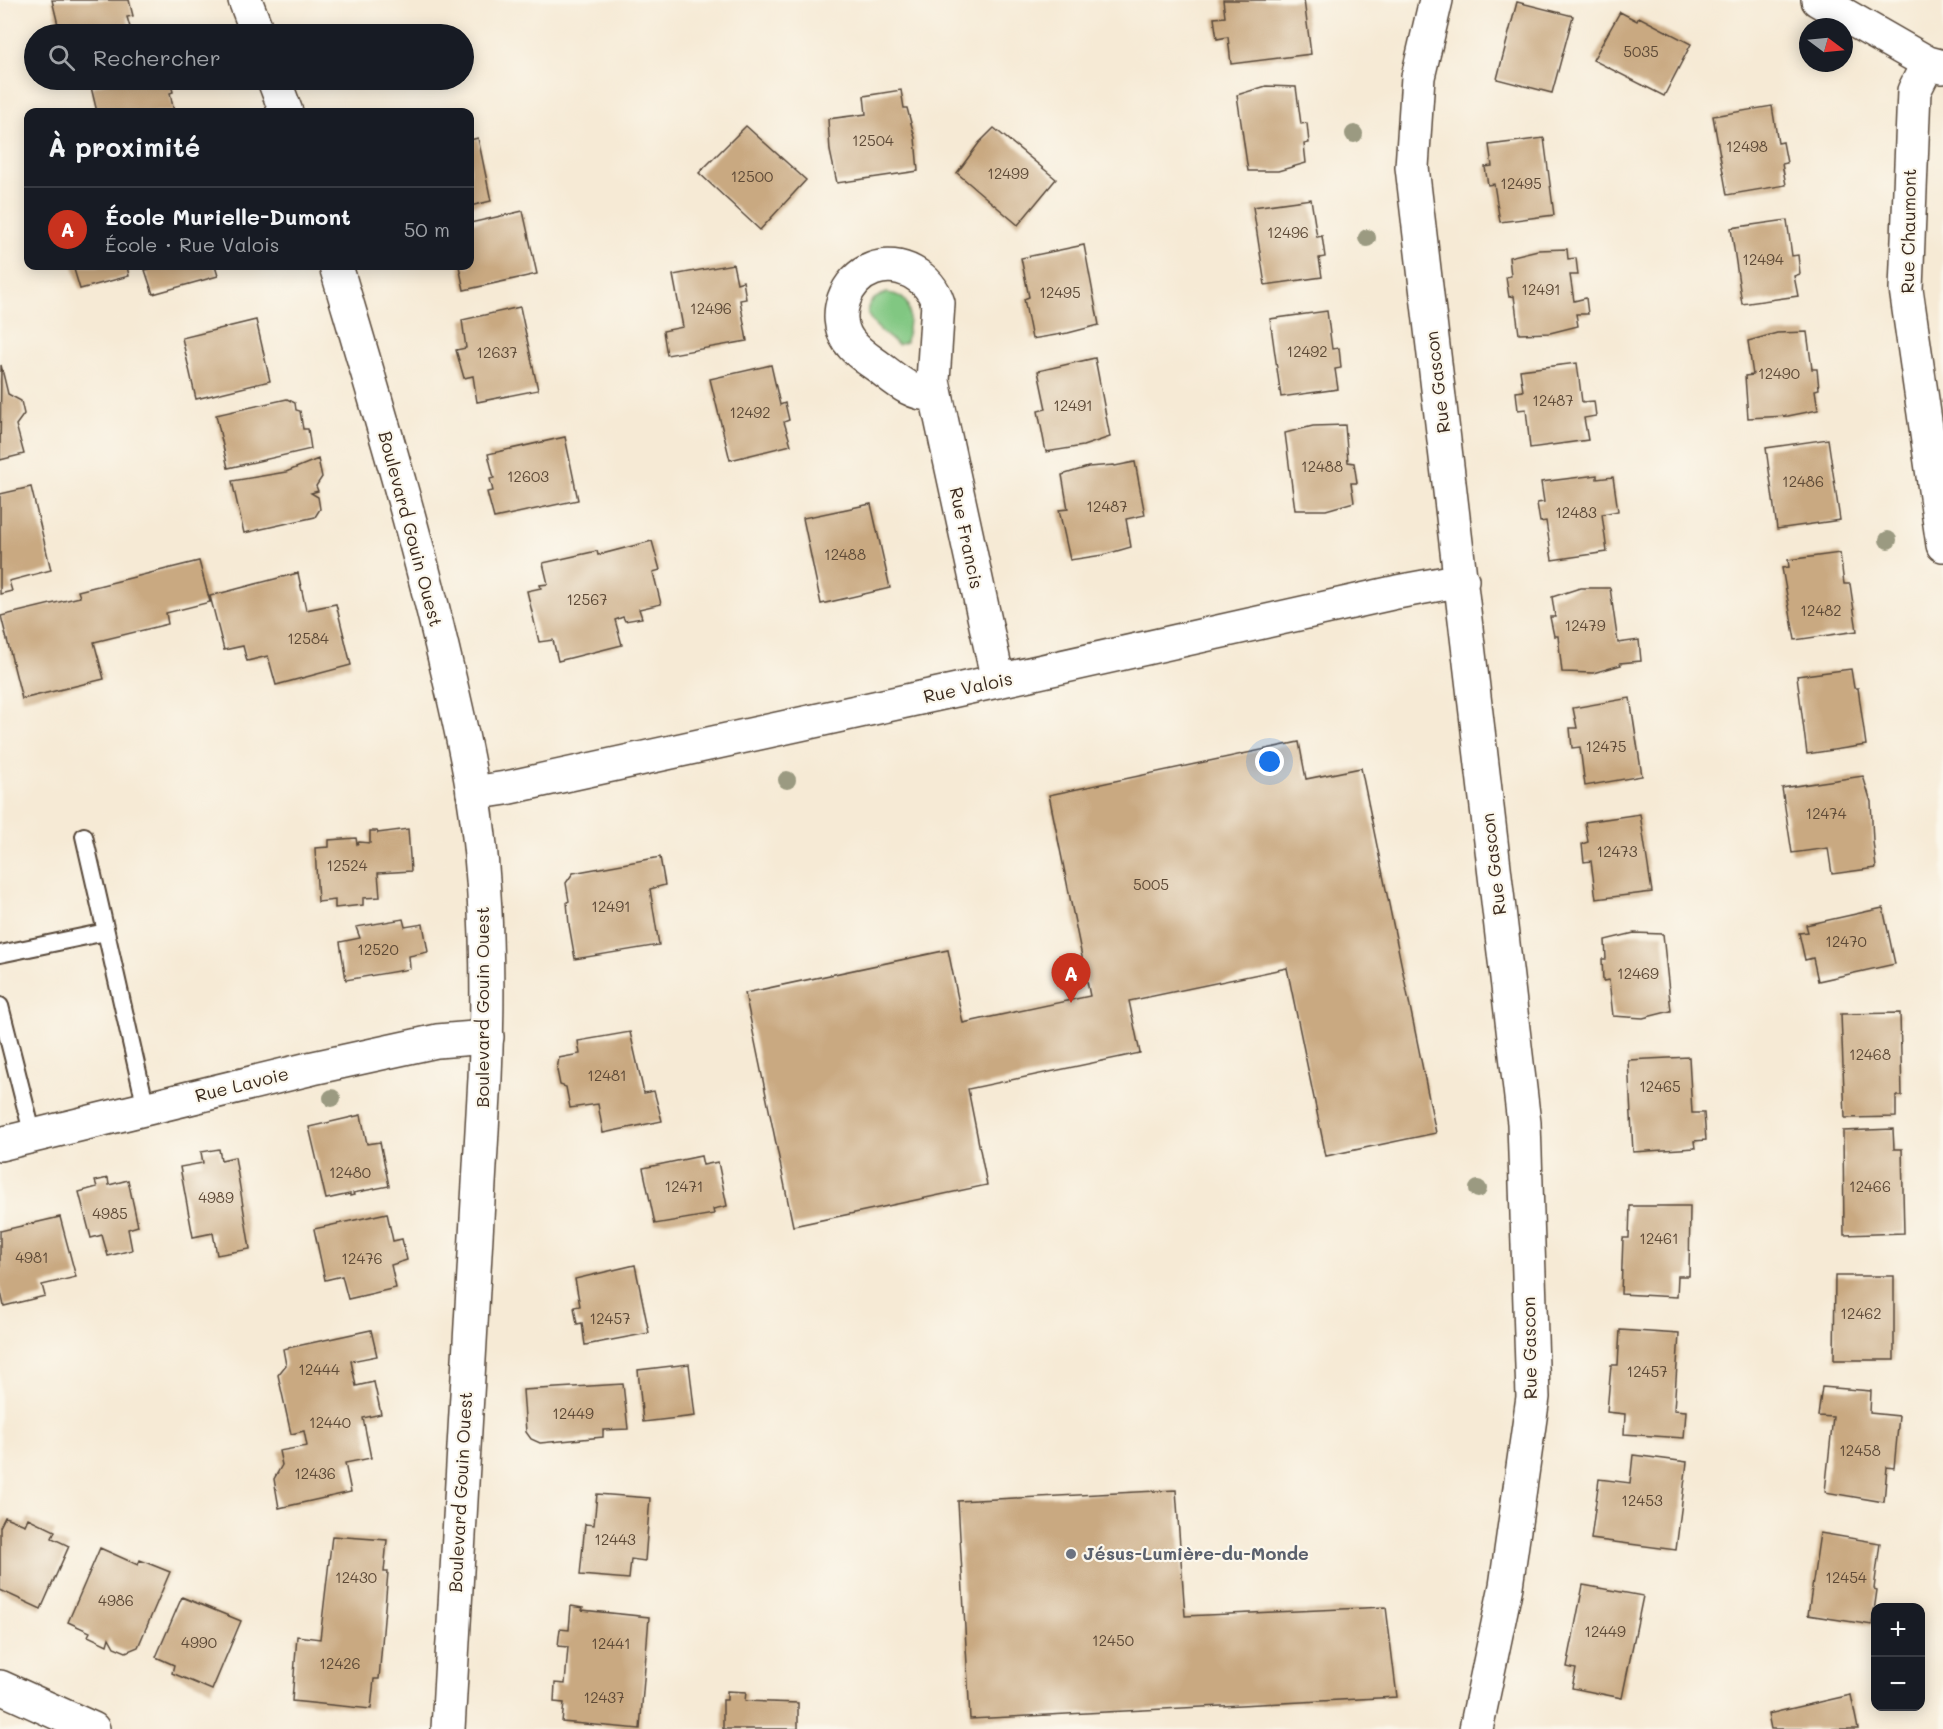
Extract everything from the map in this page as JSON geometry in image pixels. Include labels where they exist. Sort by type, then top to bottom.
[{"type":"street","points":[[245,0],[254,24]]},
{"type":"street","name":"Rue Gascon","points":[[1436,0],[1418,77],[1412,168],[1524,1123],[1533,1397],[1506,1586],[1476,1729]]},
{"type":"street","points":[[1818,0],[1936,65]]},
{"type":"street","name":"Rue Chaumont","points":[[1936,65],[1914,91],[1906,289],[1943,544]]},
{"type":"street","points":[[278,90],[284,108]]},
{"type":"street","name":"Boulevard Gouin Ouest","points":[[337,270],[413,531],[459,723],[473,792],[480,849],[486,930],[487,1037],[448,1729]]},
{"type":"street","name":"Rue Francis","points":[[935,394],[998,681]]},
{"type":"street","name":"Rue Valois","points":[[473,792],[506,788],[1396,592],[1462,580]]},
{"type":"street","name":"Rue Lavoie","points":[[0,1144],[313,1068],[437,1041],[487,1037]]},
{"type":"street","points":[[0,1687],[93,1729]]},
{"type":"lane","points":[[84,836],[146,1108]]},
{"type":"lane","points":[[0,954],[106,932]]},
{"type":"lane","points":[[0,1005],[33,1137]]},
{"type":"green space","points":[[887,293],[903,299],[909,310],[906,342],[898,345],[876,326],[868,312],[869,305],[875,299]]},
{"type":"building","points":[[52,0],[129,0],[133,16],[127,17],[129,24],[58,24]]},
{"type":"building","points":[[1223,0],[1304,0],[1311,54],[1231,64],[1228,37],[1217,39],[1214,18],[1225,17]]},
{"type":"building","points":[[1517,2],[1573,16],[1552,93],[1497,79]]},
{"type":"building","points":[[1620,12],[1637,21],[1639,17],[1691,44],[1664,96],[1593,60]]},
{"type":"building","points":[[1266,86],[1296,87],[1301,124],[1307,123],[1309,143],[1304,144],[1306,163],[1278,171],[1248,171],[1237,95]]},
{"type":"building","points":[[92,90],[172,90],[173,92],[170,93],[173,108],[96,108]]},
{"type":"building","points":[[901,90],[904,108],[907,108],[915,138],[918,171],[837,183],[830,151],[828,119],[866,114],[864,96]]},
{"type":"building","points":[[1772,106],[1778,143],[1783,142],[1787,163],[1782,164],[1786,185],[1727,195],[1713,116]]},
{"type":"building","points":[[746,126],[806,180],[760,230],[699,173]]},
{"type":"building","points":[[994,128],[1056,179],[1018,225],[957,173],[979,143]]},
{"type":"building","points":[[478,138],[491,201],[474,205],[474,139]]},
{"type":"building","points":[[1544,138],[1554,215],[1500,222],[1494,184],[1488,185],[1485,167],[1492,166],[1489,145]]},
{"type":"building","points":[[1311,199],[1317,237],[1322,236],[1325,257],[1319,258],[1322,277],[1265,285],[1253,207]]},
{"type":"building","points":[[523,211],[537,274],[464,290],[460,270],[474,270],[474,222]]},
{"type":"building","points":[[1787,220],[1792,256],[1798,255],[1800,274],[1794,276],[1798,296],[1742,304],[1731,228]]},
{"type":"building","points":[[1084,245],[1099,325],[1032,339],[1024,299],[1029,297],[1021,258]]},
{"type":"building","points":[[1567,249],[1568,259],[1576,258],[1578,275],[1570,275],[1574,301],[1586,298],[1588,314],[1576,314],[1578,326],[1550,333],[1519,334],[1514,296],[1509,297],[1506,277],[1511,276],[1509,257],[1538,250]]},
{"type":"building","points":[[733,264],[737,283],[743,281],[746,299],[740,300],[747,341],[667,355],[663,331],[683,327],[673,275]]},
{"type":"building","points":[[74,270],[128,270],[129,276],[80,289]]},
{"type":"building","points":[[145,270],[216,270],[218,276],[153,294]]},
{"type":"building","points":[[520,307],[538,390],[477,402],[473,376],[464,378],[456,350],[466,348],[462,320]]},
{"type":"building","points":[[1327,311],[1332,349],[1339,348],[1341,368],[1335,369],[1338,389],[1281,397],[1270,319]]},
{"type":"building","points":[[256,320],[270,381],[196,399],[182,338]]},
{"type":"building","points":[[1807,332],[1812,369],[1817,369],[1819,389],[1815,390],[1818,410],[1788,416],[1748,418],[1745,376],[1753,375],[1748,341],[1777,333]]},
{"type":"building","points":[[1095,358],[1110,437],[1083,446],[1046,452],[1038,411],[1046,409],[1038,371]]},
{"type":"building","points":[[1577,363],[1582,402],[1594,401],[1596,416],[1584,418],[1588,440],[1530,448],[1526,409],[1518,410],[1516,392],[1523,391],[1520,370]]},
{"type":"building","points":[[1,365],[8,394],[21,401],[24,414],[16,425],[24,454],[0,460]]},
{"type":"building","points":[[771,365],[780,405],[785,403],[789,420],[784,422],[791,445],[730,460],[710,379]]},
{"type":"building","points":[[287,399],[295,403],[296,410],[300,411],[303,429],[308,429],[311,449],[228,468],[216,415]]},
{"type":"building","points":[[1345,425],[1348,462],[1354,463],[1357,483],[1351,483],[1354,502],[1326,510],[1295,510],[1285,433],[1313,426]]},
{"type":"building","points":[[565,437],[578,500],[494,518],[487,492],[493,491],[490,479],[494,478],[488,454]]},
{"type":"building","points":[[1828,439],[1840,520],[1777,529],[1766,448]]},
{"type":"building","points":[[318,459],[322,477],[316,486],[318,491],[311,493],[318,497],[320,509],[315,517],[244,533],[232,481],[286,472]]},
{"type":"building","points":[[1135,462],[1145,515],[1126,519],[1131,547],[1103,555],[1070,560],[1059,510],[1068,509],[1062,475],[1088,467],[1115,466]]},
{"type":"building","points":[[1597,475],[1597,479],[1613,477],[1618,511],[1602,514],[1607,552],[1552,560],[1546,521],[1540,522],[1537,503],[1544,502],[1541,482]]},
{"type":"building","points":[[31,487],[51,570],[9,581],[12,591],[0,594],[0,494]]},
{"type":"building","points":[[871,504],[890,588],[821,604],[803,518]]},
{"type":"building","points":[[652,541],[660,570],[653,572],[661,604],[639,609],[642,618],[625,621],[623,617],[615,620],[622,645],[558,661],[553,640],[539,642],[527,591],[548,584],[543,563],[597,551],[598,555]]},
{"type":"building","points":[[1840,553],[1844,584],[1850,584],[1857,631],[1795,640],[1782,568],[1789,567],[1788,560]]},
{"type":"building","points":[[199,561],[210,602],[166,613],[168,624],[94,642],[104,679],[22,699],[1,616],[80,597],[78,591]]},
{"type":"building","points":[[298,573],[306,610],[336,604],[351,665],[276,685],[268,656],[247,661],[243,646],[224,650],[210,596]]},
{"type":"building","points":[[1580,588],[1610,588],[1618,643],[1639,640],[1641,661],[1620,663],[1621,665],[1593,673],[1562,672],[1558,636],[1554,636],[1550,617],[1555,617],[1552,597]]},
{"type":"building","points":[[1851,669],[1854,688],[1858,688],[1866,745],[1807,754],[1797,676]]},
{"type":"building","points":[[1630,698],[1642,776],[1585,786],[1580,747],[1572,748],[1570,728],[1577,728],[1573,708]]},
{"type":"building","points":[[1299,742],[1306,779],[1361,768],[1436,1133],[1326,1156],[1287,968],[1129,1001],[1140,1053],[968,1089],[987,1185],[793,1226],[745,993],[948,950],[963,1023],[1090,996],[1049,795]]},
{"type":"building","points":[[1863,776],[1871,802],[1876,868],[1832,874],[1828,848],[1792,853],[1782,788]]},
{"type":"building","points":[[1640,814],[1652,892],[1596,899],[1591,861],[1584,862],[1582,844],[1588,842],[1585,822]]},
{"type":"building","points":[[408,829],[411,871],[378,873],[380,897],[363,898],[363,905],[335,908],[335,900],[318,902],[315,848],[329,847],[329,840],[356,838],[357,844],[359,842],[370,843],[370,831],[378,833]]},
{"type":"building","points":[[660,857],[665,885],[650,889],[659,945],[575,959],[569,925],[566,883],[573,873]]},
{"type":"building","points":[[1883,908],[1895,964],[1818,981],[1813,958],[1805,960],[1799,933],[1808,932],[1806,925]]},
{"type":"building","points":[[403,919],[405,927],[423,924],[428,952],[409,956],[410,969],[346,980],[340,942],[360,938],[356,927]]},
{"type":"building","points":[[1634,933],[1663,934],[1671,1011],[1643,1018],[1613,1016],[1609,980],[1603,981],[1602,959],[1606,959],[1605,940]]},
{"type":"building","points":[[1900,1013],[1902,1096],[1896,1096],[1896,1117],[1845,1118],[1841,1014]]},
{"type":"building","points":[[630,1032],[644,1093],[654,1091],[662,1121],[603,1133],[598,1104],[570,1108],[566,1087],[560,1085],[557,1070],[559,1058],[580,1054],[578,1041]]},
{"type":"building","points":[[1689,1057],[1692,1113],[1704,1113],[1706,1140],[1694,1141],[1695,1148],[1633,1152],[1628,1060]]},
{"type":"building","points":[[361,1115],[367,1144],[380,1142],[389,1186],[353,1193],[354,1195],[350,1196],[350,1194],[326,1199],[309,1127]]},
{"type":"building","points":[[1893,1129],[1894,1149],[1902,1149],[1904,1233],[1844,1235],[1843,1131]]},
{"type":"building","points":[[219,1149],[221,1160],[235,1157],[250,1249],[217,1255],[213,1233],[193,1237],[180,1167],[203,1163],[201,1152]]},
{"type":"building","points":[[701,1156],[703,1165],[718,1162],[727,1206],[713,1209],[714,1214],[655,1224],[643,1168]]},
{"type":"building","points":[[108,1178],[109,1185],[128,1180],[138,1226],[128,1229],[132,1250],[108,1256],[102,1235],[91,1238],[79,1192],[97,1187],[95,1181]]},
{"type":"building","points":[[1630,1206],[1690,1206],[1689,1276],[1678,1276],[1677,1297],[1621,1294],[1623,1238],[1629,1238]]},
{"type":"building","points":[[387,1213],[393,1241],[402,1239],[407,1260],[391,1265],[396,1288],[348,1299],[342,1276],[325,1280],[314,1229]]},
{"type":"building","points":[[60,1217],[76,1277],[42,1285],[45,1296],[4,1306],[0,1288],[0,1231]]},
{"type":"building","points":[[635,1265],[649,1333],[585,1345],[582,1323],[577,1324],[574,1307],[580,1306],[575,1279]]},
{"type":"building","points":[[1835,1276],[1894,1276],[1894,1360],[1834,1360]]},
{"type":"building","points":[[371,1330],[377,1356],[351,1361],[356,1386],[374,1382],[381,1414],[363,1418],[371,1458],[345,1463],[351,1492],[279,1508],[274,1479],[282,1465],[279,1451],[307,1446],[304,1431],[291,1434],[278,1375],[286,1365],[283,1349]]},
{"type":"building","points":[[1620,1330],[1679,1334],[1674,1410],[1686,1411],[1684,1438],[1624,1434],[1625,1414],[1607,1412],[1611,1365],[1618,1365]]},
{"type":"building","points":[[689,1364],[695,1416],[643,1422],[638,1370]]},
{"type":"building","points":[[623,1384],[628,1429],[603,1430],[603,1437],[540,1443],[531,1439],[526,1432],[523,1390]]},
{"type":"building","points":[[1822,1387],[1871,1391],[1870,1413],[1899,1416],[1894,1468],[1887,1467],[1884,1502],[1825,1492],[1833,1417],[1818,1416]]},
{"type":"building","points":[[1633,1455],[1687,1462],[1676,1550],[1591,1539],[1599,1479],[1630,1483]]},
{"type":"building","name":"Jésus-Lumière-du-Monde","points":[[1176,1490],[1185,1616],[1386,1607],[1397,1697],[970,1719],[958,1501]]},
{"type":"building","points":[[597,1494],[650,1498],[645,1561],[631,1559],[629,1579],[580,1575],[585,1524],[594,1525]]},
{"type":"building","points":[[5,1517],[25,1525],[28,1518],[55,1531],[52,1538],[69,1546],[41,1609],[0,1590],[0,1527]]},
{"type":"building","points":[[1820,1533],[1880,1543],[1874,1589],[1877,1590],[1875,1603],[1871,1603],[1871,1625],[1808,1615]]},
{"type":"building","points":[[332,1536],[387,1540],[384,1572],[388,1572],[379,1679],[374,1679],[371,1709],[292,1701],[297,1636],[320,1639]]},
{"type":"building","points":[[100,1548],[138,1565],[140,1560],[170,1572],[138,1647],[126,1652],[114,1647],[109,1638],[107,1645],[88,1636],[90,1632],[68,1622]]},
{"type":"building","points":[[1583,1585],[1643,1596],[1622,1698],[1572,1688],[1576,1669],[1567,1667]]},
{"type":"building","points":[[182,1597],[241,1621],[212,1690],[172,1673],[174,1665],[156,1657]]},
{"type":"building","points":[[571,1606],[583,1608],[582,1610],[649,1617],[640,1729],[562,1722],[564,1703],[554,1702],[555,1683],[565,1684],[568,1647],[558,1646],[560,1629],[569,1630]]},
{"type":"building","points":[[727,1691],[746,1692],[745,1701],[798,1703],[798,1729],[723,1729],[723,1700],[727,1700]]},
{"type":"building","points":[[1851,1695],[1858,1729],[1771,1729],[1768,1714]]},
{"type":"place","name":"École Murielle-Dumont","points":[[1071,1003]]},
{"type":"place","name":"Jésus-Lumière-du-Monde","points":[[1071,1554]]}]
